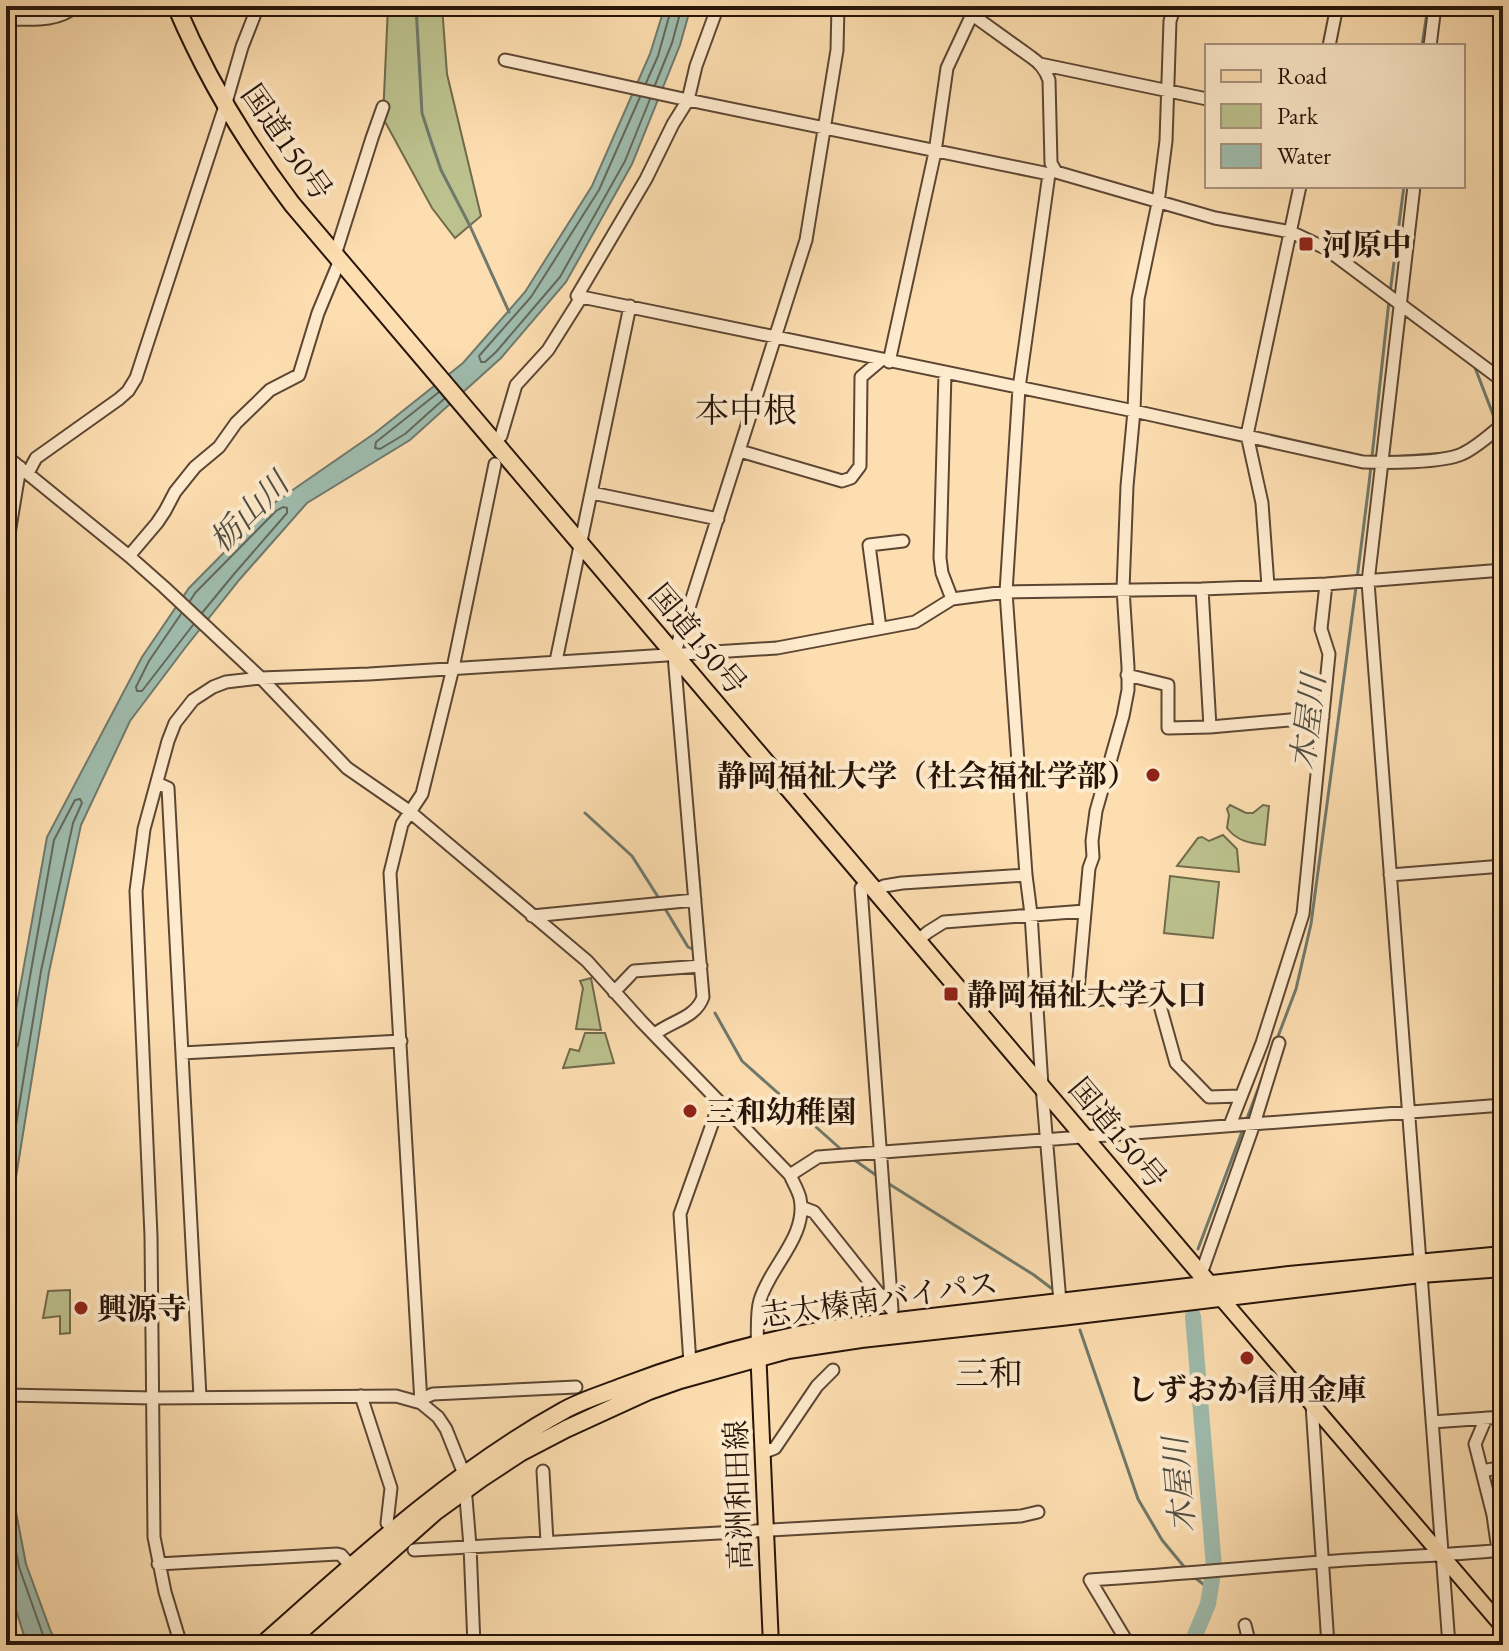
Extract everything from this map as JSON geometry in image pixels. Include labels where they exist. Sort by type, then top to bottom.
[{"type":"highway","name":"国道150号","points":[[176,6],[225,106],[264,167],[337,258],[1211,1286]]},
{"type":"highway","points":[[1211,1286],[1421,1268],[1503,1255]]},
{"type":"highway","points":[[1421,1268],[1503,1268]]},
{"type":"highway","name":"志太榛南バイパス","points":[[285,1645],[465,1482],[601,1412],[680,1380],[822,1330],[893,1317],[1211,1286]]},
{"type":"highway","name":"志太榛南バイパス","points":[[262,1645],[351,1566],[566,1409],[644,1379],[690,1363],[758,1351],[873,1338],[1211,1286]]},
{"type":"main road","points":[[1211,1286],[1503,1627]]},
{"type":"main road","name":"高洲和田線","points":[[758,1351],[771,1645]]},
{"type":"street","points":[[6,19],[56,18],[76,6]]},
{"type":"street","points":[[6,552],[24,470],[36,458],[119,399],[136,378],[242,47],[258,6]]},
{"type":"street","points":[[718,6],[673,124],[577,296],[1134,411],[1363,462],[1450,458],[1466,452],[1503,424]]},
{"type":"street","points":[[655,1034],[692,1013],[703,997],[674,655],[806,240],[837,50],[838,6]]},
{"type":"street","points":[[960,6],[974,10],[1040,64],[1049,80],[1051,171],[1019,388],[1006,592],[1060,1302]]},
{"type":"street","points":[[1175,6],[1170,21],[1166,141],[1158,203],[1138,299],[1123,589],[1128,690],[1096,811],[1077,1001],[1157,995],[1176,1063],[1209,1097],[1240,1096]]},
{"type":"street","points":[[1329,44],[1337,6]]},
{"type":"street","points":[[1430,44],[1435,6]]},
{"type":"street","points":[[740,451],[842,481],[851,478],[860,466],[861,377],[885,361],[935,152],[947,68],[974,10]]},
{"type":"street","points":[[505,60],[935,152],[1056,172],[1215,218],[1291,232],[1325,248],[1503,381]]},
{"type":"street","points":[[1040,64],[1205,99]]},
{"type":"street","points":[[129,556],[157,523],[175,492],[195,467],[219,447],[236,423],[270,390],[299,375],[383,107]]},
{"type":"street","points":[[1268,586],[1262,503],[1247,435],[1300,188]]},
{"type":"street","points":[[1414,188],[1368,582],[1449,1645]]},
{"type":"street","points":[[501,436],[516,385],[548,350],[582,296]]},
{"type":"street","points":[[556,661],[630,306]]},
{"type":"street","points":[[945,373],[940,558],[952,599]]},
{"type":"street","points":[[6,456],[169,592],[261,678],[347,768],[409,811],[587,961],[790,1175],[799,1196],[800,1222],[767,1280],[758,1304],[758,1351]]},
{"type":"street","points":[[421,1403],[390,873],[402,824],[422,794],[453,668],[495,464]]},
{"type":"street","points":[[592,493],[718,519]]},
{"type":"street","points":[[880,628],[869,545],[903,541]]},
{"type":"street","points":[[181,1645],[158,1564],[154,1537],[151,1236],[136,914],[144,829],[168,741],[175,723],[193,700],[226,682],[261,678],[777,648],[915,622],[952,599],[1006,592],[1326,584],[1503,570]]},
{"type":"street","points":[[1230,1125],[1262,1043],[1303,914],[1329,654],[1321,629],[1326,584]]},
{"type":"street","points":[[1202,589],[1210,727]]},
{"type":"street","points":[[1127,675],[1168,685],[1168,728],[1323,717]]},
{"type":"street","points":[[157,783],[168,788],[200,1397]]},
{"type":"street","points":[[1390,875],[1503,866]]},
{"type":"street","points":[[893,1317],[861,888],[1026,875]]},
{"type":"street","points":[[532,916],[695,900]]},
{"type":"street","points":[[917,941],[944,922],[1085,911]]},
{"type":"street","points":[[614,992],[634,971],[701,966]]},
{"type":"street","points":[[182,1053],[401,1041]]},
{"type":"street","points":[[1211,1286],[1279,1043]]},
{"type":"street","points":[[690,1363],[680,1214],[720,1102]]},
{"type":"street","points":[[790,1175],[818,1157],[1503,1105]]},
{"type":"street","points":[[801,1207],[814,1212],[893,1317]]},
{"type":"street","points":[[762,1453],[775,1448],[817,1386],[833,1370]]},
{"type":"street","points":[[421,1403],[433,1394],[576,1387]]},
{"type":"street","points":[[6,1395],[153,1398],[396,1396],[421,1403],[438,1417],[446,1429],[465,1482],[474,1645]]},
{"type":"street","points":[[361,1396],[391,1488],[387,1523]]},
{"type":"street","points":[[1312,1405],[1328,1645]]},
{"type":"street","points":[[1432,1422],[1503,1417]]},
{"type":"street","points":[[1129,1645],[1090,1580],[1501,1550],[1475,1444],[1486,1418]]},
{"type":"street","points":[[1482,1471],[1503,1467]]},
{"type":"street","points":[[543,1471],[547,1542]]},
{"type":"street","points":[[414,1550],[1021,1516],[1038,1512]]},
{"type":"street","points":[[158,1564],[337,1554],[351,1566]]},
{"type":"street","points":[[1245,1625],[1250,1645]]},
{"type":"green space","points":[[388,6],[442,6],[447,74],[481,216],[455,238],[432,208],[383,118]]},
{"type":"green space","points":[[1230,805],[1246,813],[1253,813],[1263,805],[1269,806],[1265,845],[1244,841],[1227,828],[1227,809]]},
{"type":"green space","points":[[1223,835],[1237,849],[1239,872],[1177,866],[1198,838],[1209,841]]},
{"type":"green space","points":[[1170,876],[1219,882],[1213,938],[1164,933]]},
{"type":"green space","points":[[591,978],[601,1030],[576,1029],[583,988],[580,981]]},
{"type":"green space","points":[[585,1033],[605,1033],[614,1063],[563,1068],[570,1049],[579,1051]]},
{"type":"green space","points":[[70,1290],[70,1333],[60,1334],[60,1316],[43,1318],[48,1291]]},
{"type":"water","points":[[665,6],[691,6],[680,45],[632,164],[566,282],[501,358],[410,440],[307,503],[240,579],[130,721],[81,825],[49,972],[8,1227],[6,1314],[6,1066],[47,837],[142,657],[189,588],[271,505],[375,433],[463,363],[525,292],[592,186],[650,54]]},
{"type":"water","points":[[6,1460],[26,1564],[51,1632],[59,1645],[27,1645],[6,1578]]},
{"type":"waterway","points":[[416,6],[422,113],[441,170],[509,312]]},
{"type":"waterway","name":"木屋川","points":[[1422,44],[1428,6]]},
{"type":"waterway","points":[[11,14],[43,13]]},
{"type":"waterway","name":"木屋川","points":[[1390,293],[1404,188]]},
{"type":"waterway","name":"木屋川","points":[[1357,579],[1389,301]]},
{"type":"waterway","points":[[1474,365],[1494,417]]},
{"type":"waterway","points":[[1390,457],[1446,453]]},
{"type":"waterway","name":"木屋川","points":[[1277,1039],[1296,989],[1311,924],[1356,587]]},
{"type":"waterway","points":[[585,813],[632,856],[660,900]]},
{"type":"waterway","points":[[696,846],[700,890]]},
{"type":"waterway","points":[[664,907],[688,947],[697,951]]},
{"type":"waterway","points":[[701,907],[702,927]]},
{"type":"waterway","points":[[715,1013],[742,1061],[844,1152]]},
{"type":"waterway","name":"木屋川","points":[[1246,1121],[1263,1076]]},
{"type":"waterway","name":"木屋川","points":[[1198,1249],[1243,1129]]},
{"type":"waterway","points":[[853,1159],[880,1178]]},
{"type":"waterway","points":[[886,1182],[1051,1288]]},
{"type":"waterway","name":"木屋川","points":[[1191,1645],[1208,1604],[1214,1567],[1193,1316]]},
{"type":"waterway","points":[[1080,1330],[1138,1499],[1162,1540],[1186,1569]]},
{"type":"waterway","points":[[1194,1577],[1211,1590]]},
{"type":"place","name":"河原中","points":[[1306,244]]},
{"type":"place","name":"静岡福祉大学（社会福祉学部）","points":[[1153,775]]},
{"type":"place","name":"静岡福祉大学入口","points":[[951,994]]},
{"type":"place","name":"三和幼稚園","points":[[690,1111]]},
{"type":"place","name":"興源寺","points":[[81,1308]]},
{"type":"place","name":"しずおか信用金庫","points":[[1247,1358]]},
{"type":"district","name":"本中根","points":[[746,410]]},
{"type":"district","name":"三和","points":[[989,1373]]},
{"type":"water label","name":"栃山川","points":[[249,512]]}]
